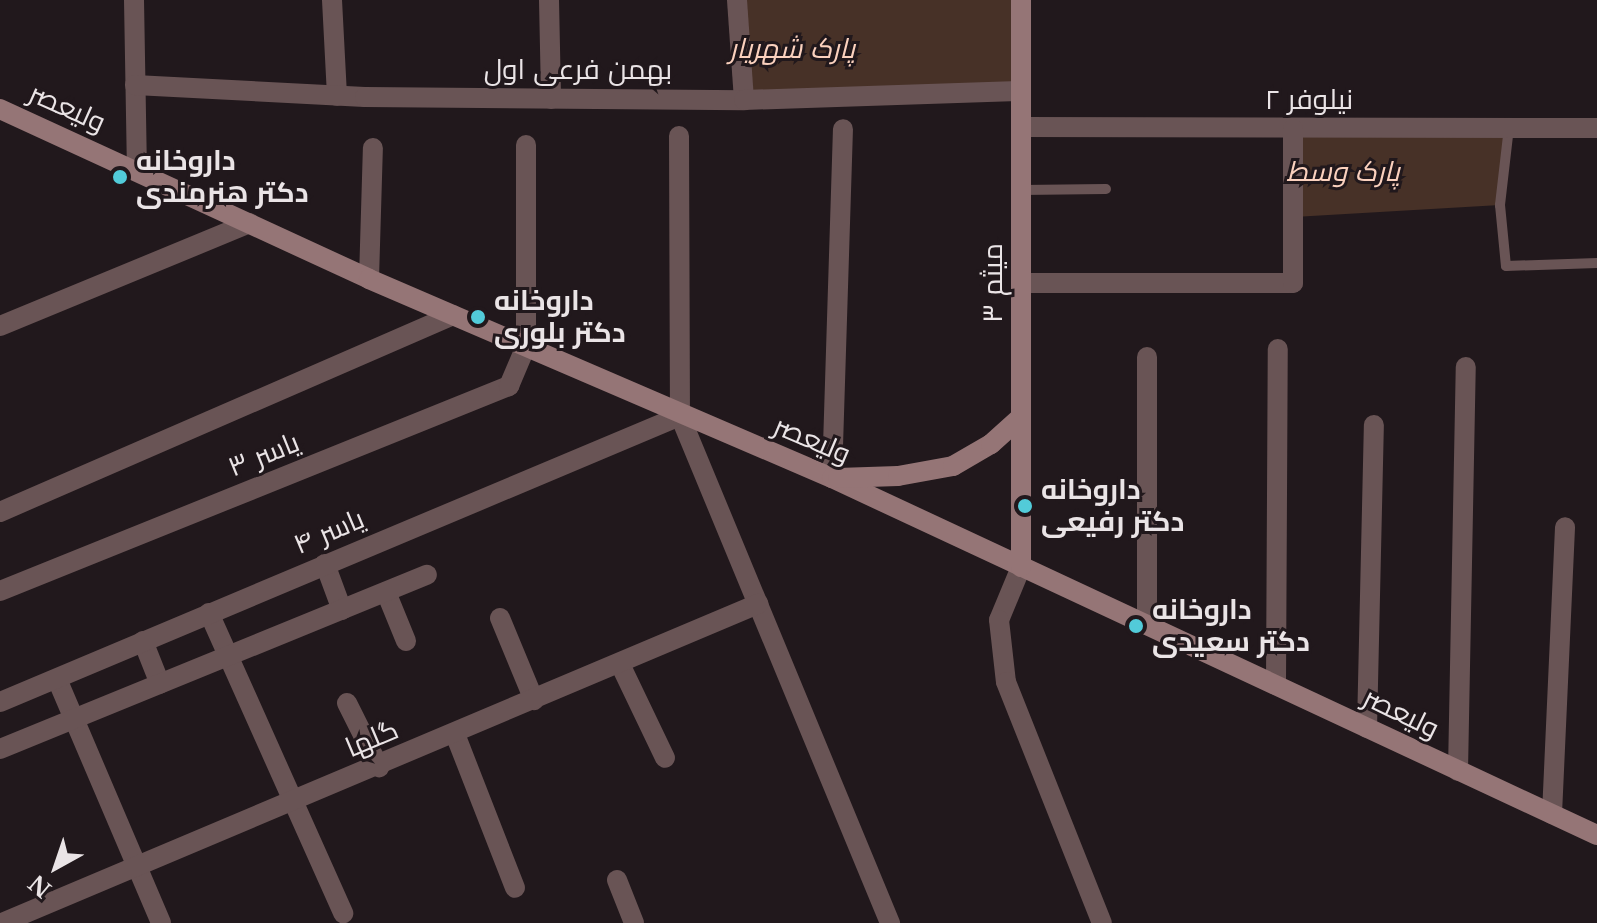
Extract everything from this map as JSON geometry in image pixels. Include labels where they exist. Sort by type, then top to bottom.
[{"type":"main road","name":"میثم ۳","points":[[1021,0],[1021,567]]},
{"type":"main road","name":"ولیعصر","points":[[0,109],[369,279],[680,416],[832,478],[1597,835]]},
{"type":"main road","points":[[832,478],[898,476],[953,466],[991,444],[1021,417]]},
{"type":"street","points":[[134,0],[137,170]]},
{"type":"street","points":[[332,0],[337,96]]},
{"type":"street","points":[[549,0],[551,99]]},
{"type":"street","points":[[737,0],[744,100]]},
{"type":"street","name":"بهمن فرعی اول","points":[[135,85],[337,96],[551,99],[744,100],[1021,91]]},
{"type":"street","name":"نیلوفر ۲","points":[[1021,127],[1597,128]]},
{"type":"street","points":[[832,478],[843,129]]},
{"type":"street","points":[[1021,283],[1293,283],[1293,129]]},
{"type":"street","points":[[679,136],[680,416],[890,923]]},
{"type":"street","points":[[526,145],[526,346]]},
{"type":"street","points":[[369,279],[373,148]]},
{"type":"street","points":[[0,326],[250,223]]},
{"type":"street","points":[[0,512],[453,315]]},
{"type":"street","name":"یاسر ۳","points":[[0,591],[509,386],[526,346]]},
{"type":"street","points":[[1276,685],[1278,349]]},
{"type":"street","points":[[1147,357],[1147,623]]},
{"type":"street","points":[[1458,771],[1466,367]]},
{"type":"street","name":"یاسر ۴","points":[[0,702],[680,416]]},
{"type":"street","points":[[1367,728],[1374,425]]},
{"type":"street","points":[[1552,814],[1565,527]]},
{"type":"street","points":[[325,564],[342,610]]},
{"type":"street","points":[[1021,567],[999,620],[1006,682],[1102,923]]},
{"type":"street","points":[[0,749],[427,575]]},
{"type":"street","points":[[386,592],[406,641]]},
{"type":"street","name":"گلها","points":[[4,918],[139,869],[758,604]]},
{"type":"street","points":[[209,613],[231,656],[343,913]]},
{"type":"street","points":[[500,618],[534,700]]},
{"type":"street","points":[[143,641],[160,684]]},
{"type":"street","points":[[620,664],[665,758]]},
{"type":"street","points":[[57,679],[161,923]]},
{"type":"street","points":[[347,703],[379,767]]},
{"type":"street","points":[[455,734],[515,888]]},
{"type":"street","points":[[617,880],[634,923]]},
{"type":"lane","points":[[1509,127],[1500,205],[1506,266],[1597,263]]},
{"type":"lane","points":[[1021,190],[1106,189]]},
{"type":"green space","name":"پارک شهریار","points":[[737,0],[1021,0],[1021,100],[737,100]]},
{"type":"green space","name":"پارک وسط","points":[[1509,127],[1500,205],[1294,217],[1293,129]]},
{"type":"place","name":"داروخانه دکتر هنرمندی","points":[[120,177]]},
{"type":"place","name":"داروخانه دکتر بلوری","points":[[478,317]]},
{"type":"place","name":"داروخانه دکتر رفیعی","points":[[1025,506]]},
{"type":"place","name":"داروخانه دکتر سعیدی","points":[[1136,626]]}]
